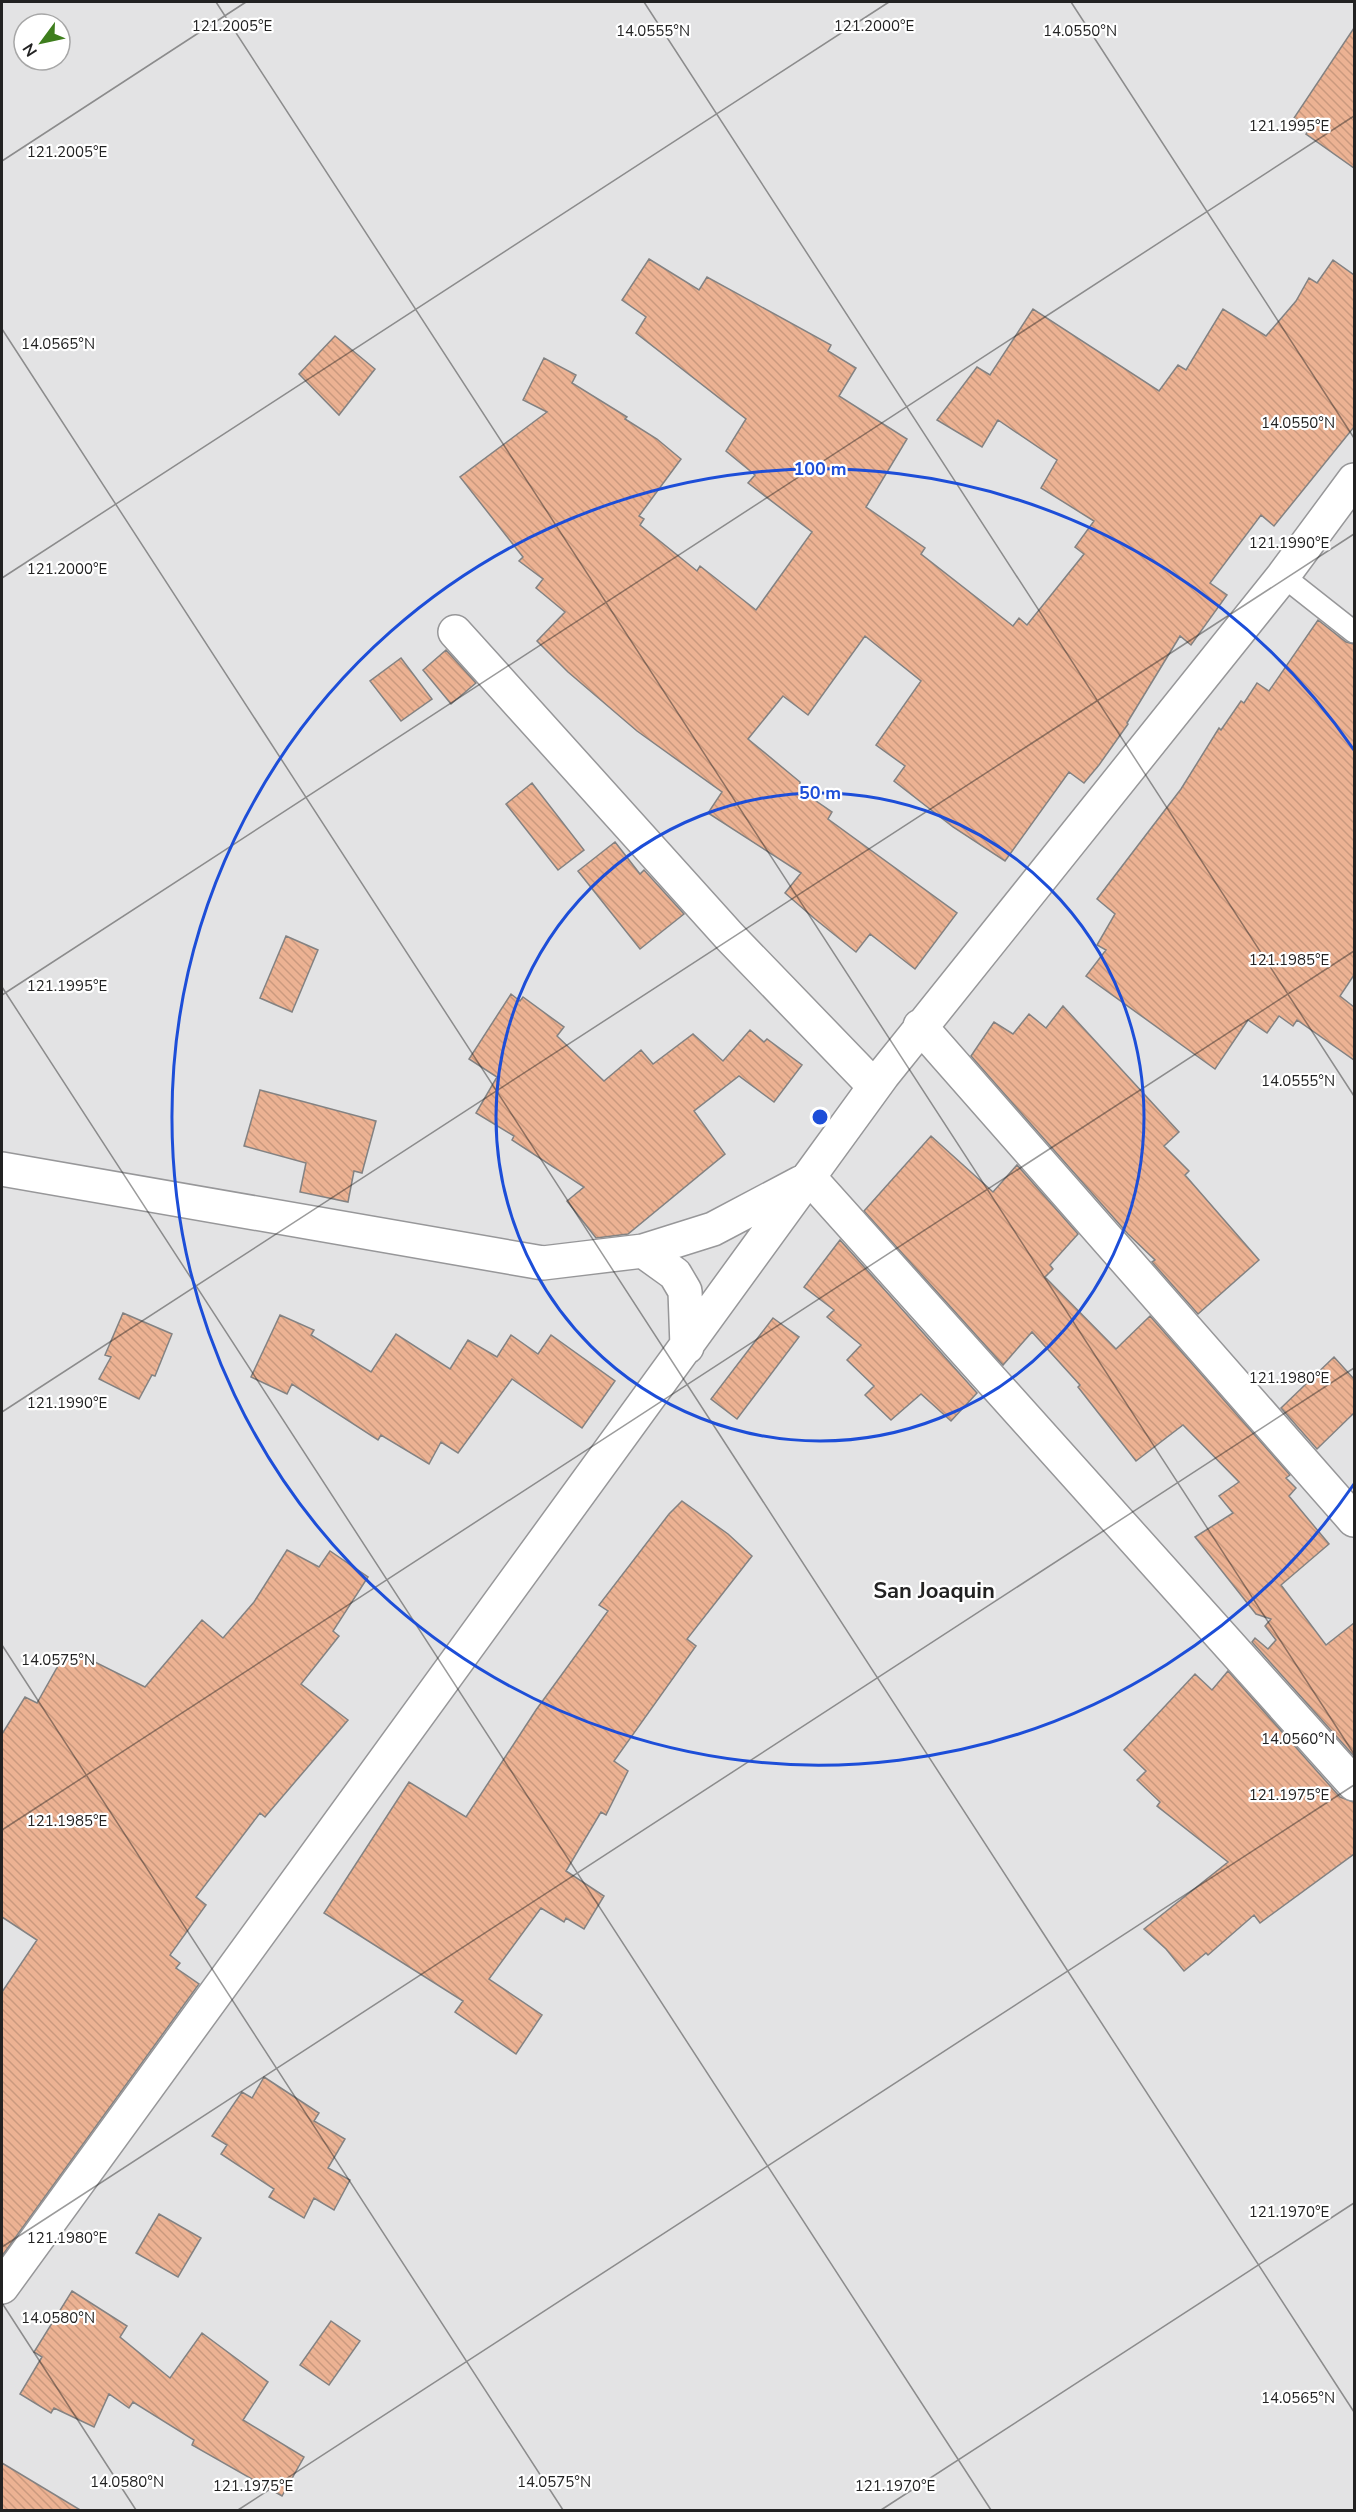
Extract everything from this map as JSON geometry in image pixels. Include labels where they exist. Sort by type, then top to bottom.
[{"type":"street","points":[[2,2287],[687,1347],[874,1086],[1283,576],[1354,480]]},
{"type":"street","points":[[455,632],[730,938],[874,1086]]},
{"type":"street","points":[[920,1026],[1354,1520]]},
{"type":"street","points":[[2,1169],[543,1263],[643,1251],[713,1229],[809,1178]]},
{"type":"street","points":[[809,1178],[1354,1784]]},
{"type":"street","points":[[643,1251],[675,1274],[686,1291],[687,1347]]},
{"type":"lane","points":[[1283,576],[1354,632]]},
{"type":"building","points":[[1354,28],[1354,168],[1306,134],[1310,129],[1294,118]]},
{"type":"building","points":[[649,259],[699,290],[707,277],[831,345],[828,351],[856,368],[839,396],[907,439],[866,507],[925,548],[921,554],[1013,626],[1019,618],[1027,625],[1084,554],[1075,547],[1094,521],[1041,488],[1057,460],[998,420],[982,447],[937,420],[977,367],[990,375],[1033,309],[1159,391],[1178,365],[1186,370],[1223,309],[1266,336],[1296,301],[1309,278],[1317,283],[1333,260],[1354,275],[1354,427],[1274,526],[1261,515],[1210,583],[1227,595],[1191,645],[1180,636],[1128,724],[1099,765],[1084,783],[1069,772],[1005,861],[953,827],[894,781],[905,766],[876,745],[921,681],[865,636],[808,715],[783,696],[748,739],[800,782],[800,790],[832,812],[828,819],[957,913],[915,969],[870,934],[856,952],[785,893],[801,873],[708,813],[722,792],[637,731],[568,672],[537,641],[565,612],[536,588],[543,579],[519,561],[523,557],[460,477],[547,412],[523,400],[544,358],[576,375],[572,383],[627,417],[625,419],[657,439],[681,459],[639,516],[644,519],[640,525],[697,571],[700,566],[756,610],[812,532],[748,483],[755,475],[726,451],[746,419],[636,333],[646,317],[622,300]]},
{"type":"building","points":[[335,336],[375,369],[339,415],[299,374]]},
{"type":"building","points":[[1318,620],[1346,642],[1354,644],[1354,975],[1340,996],[1354,1007],[1354,1060],[1297,1020],[1293,1026],[1279,1016],[1267,1033],[1248,1020],[1215,1069],[1086,976],[1106,950],[1097,945],[1115,914],[1097,899],[1181,789],[1219,728],[1221,730],[1241,701],[1244,703],[1257,683],[1269,691]]},
{"type":"building","points":[[446,650],[476,683],[451,704],[423,670]]},
{"type":"building","points":[[401,658],[432,699],[401,721],[370,681]]},
{"type":"building","points":[[532,783],[584,850],[558,870],[506,804]]},
{"type":"building","points":[[615,842],[640,874],[644,870],[684,914],[640,949],[578,871]]},
{"type":"building","points":[[286,936],[318,950],[292,1012],[260,998]]},
{"type":"building","points":[[511,994],[520,1001],[523,997],[564,1027],[557,1036],[604,1081],[641,1050],[653,1064],[693,1034],[723,1061],[750,1030],[764,1042],[767,1039],[802,1065],[774,1102],[739,1076],[694,1111],[725,1154],[628,1234],[596,1238],[567,1201],[584,1187],[512,1140],[514,1136],[476,1113],[497,1077],[469,1059]]},
{"type":"building","points":[[1063,1006],[1179,1132],[1164,1146],[1189,1171],[1185,1175],[1259,1260],[1198,1314],[1152,1262],[1155,1260],[1128,1234],[971,1056],[994,1022],[1013,1034],[1029,1014],[1046,1028]]},
{"type":"building","points":[[260,1090],[376,1121],[362,1173],[354,1171],[348,1202],[300,1192],[306,1163],[244,1146]]},
{"type":"building","points":[[931,1136],[993,1192],[1017,1165],[1078,1234],[1050,1265],[1053,1269],[1045,1277],[1116,1349],[1150,1316],[1290,1475],[1286,1478],[1296,1488],[1289,1496],[1329,1544],[1281,1585],[1326,1645],[1354,1623],[1354,1756],[1252,1642],[1255,1638],[1268,1649],[1276,1640],[1265,1626],[1271,1619],[1256,1614],[1195,1537],[1233,1513],[1219,1496],[1239,1482],[1183,1425],[1136,1461],[1078,1387],[1080,1385],[1032,1332],[1003,1365],[864,1211]]},
{"type":"building","points":[[840,1240],[977,1393],[951,1421],[921,1394],[891,1420],[865,1395],[874,1386],[847,1360],[861,1345],[827,1317],[834,1310],[804,1287]]},
{"type":"building","points":[[123,1313],[172,1334],[155,1376],[152,1375],[139,1399],[99,1379],[111,1357],[105,1355]]},
{"type":"building","points":[[280,1315],[314,1330],[311,1335],[371,1372],[396,1334],[450,1369],[468,1340],[497,1357],[511,1335],[538,1354],[551,1335],[615,1381],[582,1428],[512,1379],[458,1453],[441,1442],[429,1464],[381,1435],[378,1440],[292,1384],[287,1394],[251,1377]]},
{"type":"building","points":[[773,1318],[799,1337],[737,1419],[711,1399]]},
{"type":"building","points":[[1334,1357],[1354,1379],[1354,1413],[1317,1449],[1281,1408]]},
{"type":"building","points":[[682,1501],[728,1534],[752,1556],[687,1639],[696,1646],[614,1761],[628,1771],[606,1815],[601,1812],[566,1871],[604,1896],[584,1929],[566,1918],[564,1922],[541,1908],[489,1979],[542,2015],[516,2054],[455,2012],[463,2001],[324,1913],[409,1782],[466,1817],[536,1710],[608,1611],[599,1605],[669,1514]]},
{"type":"building","points":[[287,1550],[319,1567],[330,1551],[368,1577],[333,1631],[339,1636],[301,1684],[348,1720],[265,1817],[260,1813],[196,1897],[206,1905],[170,1955],[180,1963],[176,1968],[199,1984],[2,2256],[2,1992],[37,1940],[2,1917],[2,1734],[25,1697],[37,1703],[63,1657],[76,1663],[79,1654],[145,1687],[202,1620],[223,1638],[254,1602]]},
{"type":"building","points":[[1228,1671],[1340,1797],[1354,1802],[1354,1854],[1260,1923],[1254,1915],[1208,1955],[1206,1953],[1184,1971],[1166,1949],[1144,1929],[1228,1862],[1157,1806],[1160,1802],[1137,1780],[1146,1771],[1124,1750],[1195,1674],[1212,1690]]},
{"type":"building","points":[[264,2077],[319,2113],[314,2121],[345,2139],[328,2168],[350,2180],[334,2210],[314,2198],[304,2218],[269,2197],[274,2189],[221,2154],[227,2145],[212,2136],[242,2092],[252,2098]]},
{"type":"building","points":[[159,2214],[201,2238],[178,2277],[136,2253]]},
{"type":"building","points":[[72,2291],[127,2326],[120,2337],[170,2378],[202,2333],[268,2382],[243,2420],[304,2457],[282,2496],[192,2445],[194,2440],[133,2402],[129,2408],[109,2394],[94,2427],[54,2408],[51,2413],[20,2394],[42,2357],[34,2352]]},
{"type":"building","points":[[331,2321],[360,2341],[329,2385],[300,2365]]},
{"type":"building","points":[[2,2463],[82,2511],[2,2511]]},
{"type":"district","name":"San Joaquin","points":[[934,1591]]}]
